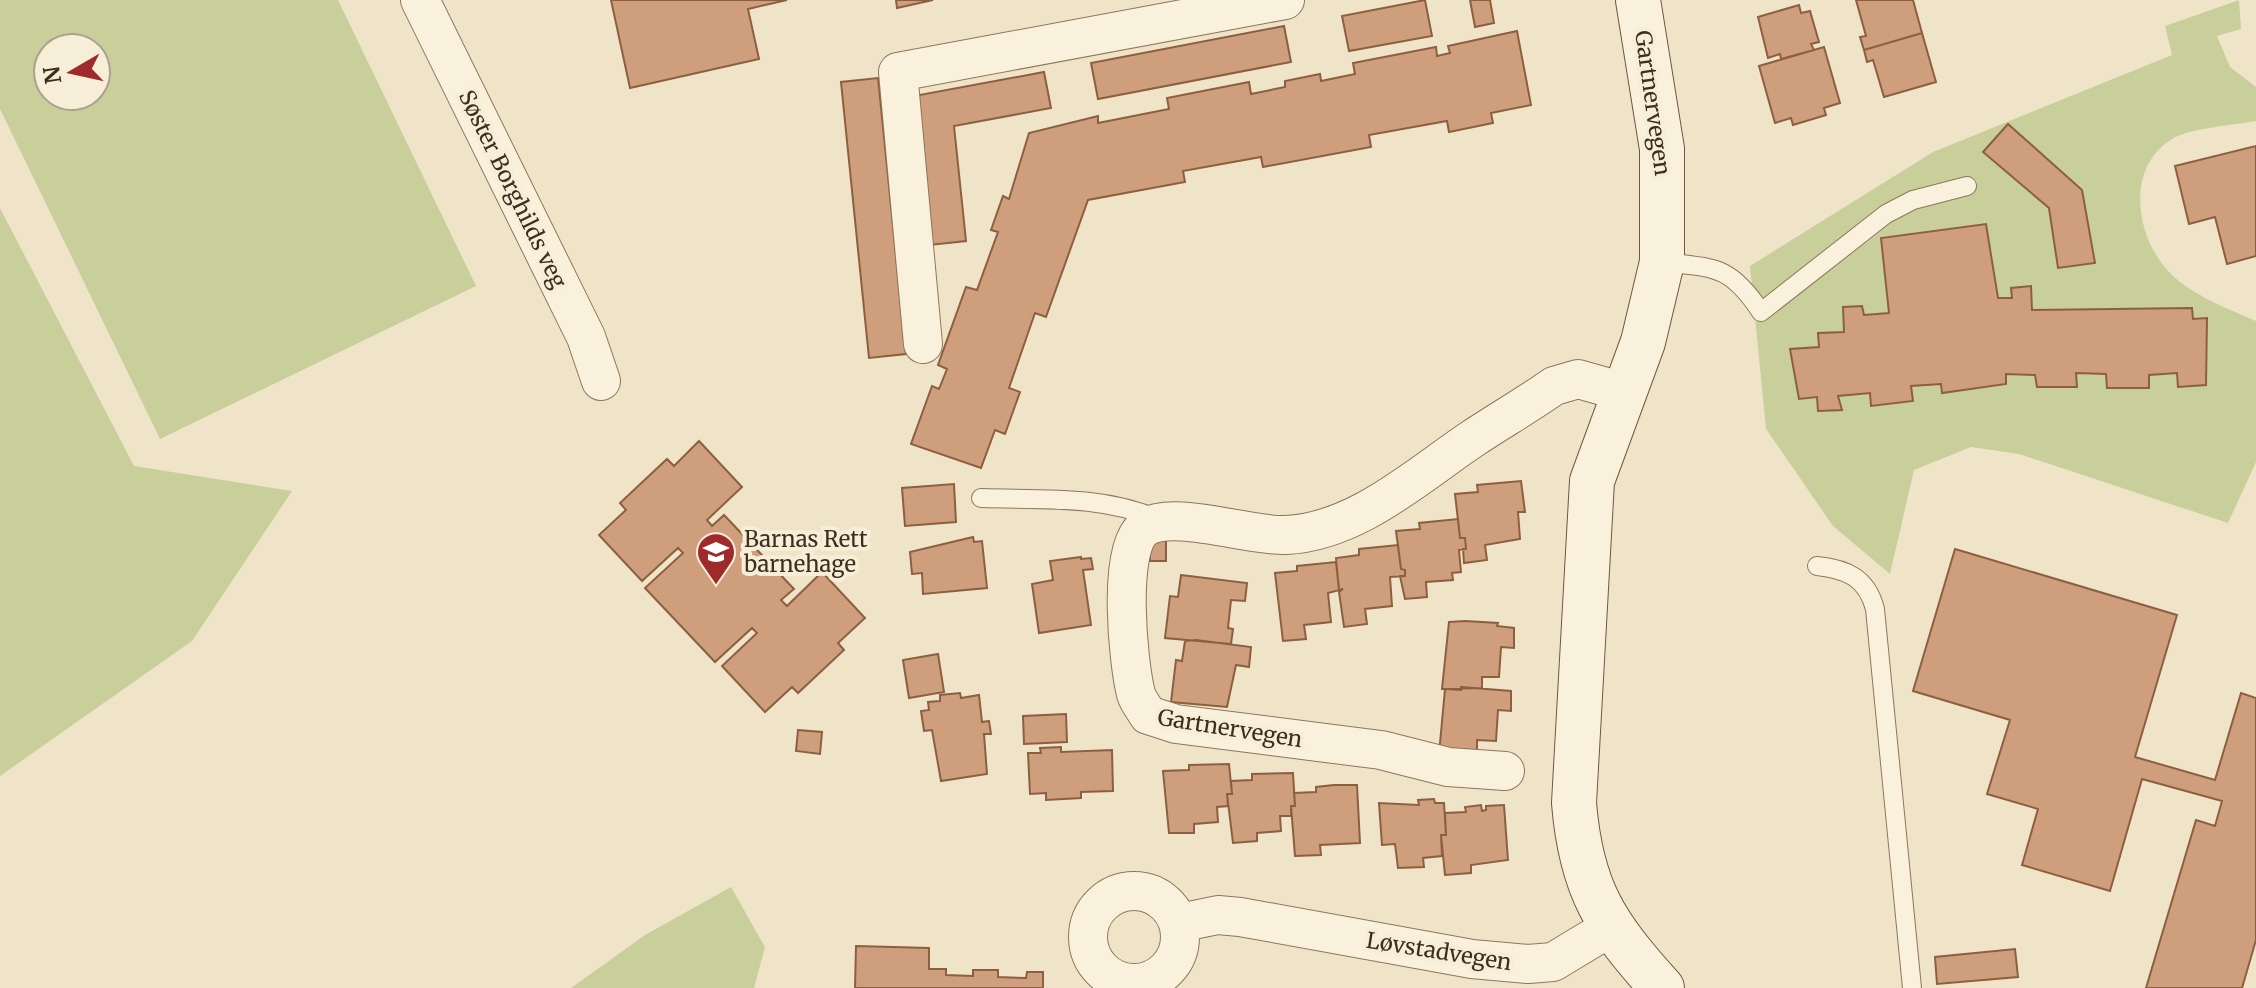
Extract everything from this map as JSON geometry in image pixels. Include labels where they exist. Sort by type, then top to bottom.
[{"type":"street","name":"Søster Borghilds veg","points":[[420,0],[586,337],[601,381]]},
{"type":"street","points":[[923,344],[898,72],[1285,0]]},
{"type":"street","name":"Gartnervegen","points":[[1611,927],[1585,876],[1577,846],[1574,803],[1592,481],[1654,305],[1662,262],[1662,149],[1638,0]]},
{"type":"street","points":[[1160,520],[1286,535],[1321,528],[1392,494],[1554,386],[1578,379],[1624,392]]},
{"type":"street","name":"Gartnervegen","points":[[1160,520],[1141,530],[1130,549],[1127,602],[1133,673],[1137,697],[1148,715],[1176,724],[1381,750],[1448,767],[1505,771]]},
{"type":"street","name":"Løvstadvegen","points":[[1179,923],[1218,915],[1240,917],[1472,959],[1528,964],[1553,962],[1611,927]]},
{"type":"street","points":[[1611,927],[1627,950],[1662,988]]},
{"type":"lane","points":[[1662,262],[1720,270],[1743,284],[1761,312],[1886,214],[1913,200],[1967,186]]},
{"type":"lane","points":[[981,498],[1099,502],[1135,510],[1160,520]]},
{"type":"lane","points":[[1817,566],[1838,568],[1856,576],[1868,589],[1875,609],[1912,988]]},
{"type":"green space","points":[[0,0],[338,0],[476,286],[160,439],[0,109]]},
{"type":"green space","points":[[2239,0],[2241,29],[2217,36],[2230,67],[2256,87],[2256,121],[2201,130],[2172,139],[2157,152],[2147,167],[2141,185],[2140,203],[2149,241],[2170,273],[2200,295],[2256,321],[2256,462],[2228,523],[2019,454],[1971,447],[1914,470],[1890,574],[1833,526],[1766,429],[1750,266],[1933,152],[2172,55],[2165,26]]},
{"type":"green space","points":[[0,208],[134,466],[292,491],[192,641],[0,776]]},
{"type":"green space","points":[[731,887],[765,947],[754,988],[571,988],[645,935]]},
{"type":"building","points":[[611,0],[787,0],[748,9],[759,59],[630,88]]},
{"type":"building","points":[[896,0],[933,0],[897,8]]},
{"type":"building","points":[[1425,0],[1432,36],[1349,51],[1342,16]]},
{"type":"building","points":[[1470,0],[1490,0],[1494,23],[1475,27]]},
{"type":"building","points":[[1856,0],[1913,0],[1922,33],[1864,50],[1860,37],[1866,36]]},
{"type":"building","points":[[1799,5],[1801,13],[1810,11],[1819,42],[1811,44],[1814,50],[1781,59],[1780,54],[1768,58],[1758,17]]},
{"type":"building","points":[[1284,26],[1291,62],[1098,99],[1091,63]]},
{"type":"building","points":[[1517,31],[1531,105],[1491,113],[1493,123],[1449,132],[1447,121],[1369,135],[1371,147],[1263,167],[1261,157],[1183,171],[1185,182],[1088,200],[1046,317],[1035,313],[1009,388],[1020,392],[1005,434],[995,430],[981,468],[911,444],[932,386],[939,389],[947,369],[938,365],[966,287],[977,290],[998,232],[991,230],[1003,196],[1009,199],[1029,133],[1098,116],[1098,123],[1169,109],[1167,98],[1249,82],[1251,94],[1285,87],[1285,81],[1320,74],[1321,81],[1355,74],[1353,63],[1436,47],[1437,56],[1450,53],[1448,46]]},
{"type":"building","points":[[1922,33],[1936,82],[1884,97],[1873,60],[1867,62],[1864,50]]},
{"type":"building","points":[[1824,47],[1840,103],[1824,108],[1826,115],[1793,125],[1791,118],[1775,123],[1759,66]]},
{"type":"building","points":[[1044,72],[1051,108],[954,126],[966,241],[930,245],[914,96]]},
{"type":"building","points":[[878,78],[906,354],[869,358],[841,82]]},
{"type":"building","points":[[2008,124],[2082,190],[2095,263],[2058,268],[2049,208],[1983,152]]},
{"type":"building","points":[[2256,146],[2256,256],[2227,264],[2215,217],[2189,224],[2175,166]]},
{"type":"building","points":[[1986,224],[1998,298],[2012,298],[2011,288],[2031,286],[2032,310],[2192,308],[2193,319],[2207,318],[2206,385],[2178,387],[2177,373],[2149,375],[2149,388],[2107,388],[2106,374],[2076,373],[2077,387],[2037,387],[2035,375],[2006,374],[2006,384],[1942,393],[1941,384],[1911,386],[1913,401],[1871,406],[1870,393],[1838,396],[1842,410],[1818,411],[1817,397],[1799,399],[1790,349],[1819,347],[1818,333],[1844,332],[1843,307],[1862,306],[1864,315],[1889,313],[1881,238]]},
{"type":"building","points":[[699,441],[742,487],[707,520],[712,526],[724,515],[794,589],[781,600],[787,606],[822,572],[865,618],[838,643],[844,650],[798,693],[792,687],[765,712],[722,666],[757,633],[752,628],[715,662],[645,588],[683,553],[678,548],[642,581],[599,535],[626,510],[620,503],[667,459],[674,466]]},
{"type":"building","points":[[1521,481],[1525,512],[1518,512],[1520,539],[1485,545],[1487,560],[1464,563],[1465,538],[1460,538],[1455,494],[1478,492],[1477,485]]},
{"type":"building","points":[[954,484],[956,522],[905,526],[902,488]]},
{"type":"building","points":[[1458,519],[1460,538],[1465,538],[1466,549],[1459,550],[1461,572],[1452,573],[1453,580],[1426,582],[1427,597],[1405,599],[1400,576],[1405,576],[1405,570],[1401,569],[1396,531],[1420,529],[1419,523]]},
{"type":"building","points":[[973,537],[974,542],[982,541],[987,588],[923,594],[922,573],[912,574],[910,552]]},
{"type":"building","points":[[1149,540],[1166,540],[1166,561],[1150,561]]},
{"type":"building","points":[[1398,545],[1405,576],[1390,577],[1392,606],[1365,609],[1367,624],[1344,627],[1339,592],[1343,589],[1339,590],[1336,558],[1359,555],[1359,549]]},
{"type":"building","points":[[1955,549],[2177,615],[2135,757],[2215,780],[2241,693],[2256,698],[2256,940],[2242,988],[2146,988],[2196,820],[2215,826],[2222,801],[2142,779],[2110,891],[2022,865],[2038,809],[1987,794],[2010,720],[1913,691]]},
{"type":"building","points":[[1091,558],[1093,569],[1083,570],[1091,625],[1039,633],[1032,584],[1053,580],[1050,561]]},
{"type":"building","points":[[1336,562],[1339,590],[1343,589],[1328,593],[1331,622],[1304,625],[1306,639],[1283,641],[1275,573],[1297,571],[1297,566]]},
{"type":"building","points":[[1181,575],[1247,583],[1245,601],[1231,600],[1228,628],[1233,629],[1231,644],[1165,638],[1170,596],[1178,597]]},
{"type":"building","points":[[1449,622],[1498,623],[1497,626],[1514,628],[1514,648],[1501,647],[1499,677],[1482,677],[1482,688],[1442,689]]},
{"type":"building","points":[[1185,641],[1251,647],[1249,667],[1236,665],[1227,707],[1171,702],[1176,660],[1182,661]]},
{"type":"building","points":[[938,654],[944,692],[909,698],[903,660]]},
{"type":"building","points":[[1461,687],[1511,691],[1511,711],[1498,710],[1496,741],[1477,740],[1477,755],[1439,754],[1445,689],[1461,690]]},
{"type":"building","points":[[960,693],[961,698],[979,695],[982,722],[989,721],[991,734],[984,734],[987,774],[941,781],[932,730],[924,731],[921,711],[929,710],[928,702],[940,701],[940,695]]},
{"type":"building","points":[[1066,714],[1067,742],[1024,744],[1023,716]]},
{"type":"building","points":[[798,730],[822,732],[820,754],[796,751]]},
{"type":"building","points":[[1061,747],[1061,752],[1112,750],[1113,791],[1081,792],[1081,798],[1046,800],[1046,793],[1030,794],[1028,753],[1041,753],[1040,748]]},
{"type":"building","points":[[1229,764],[1232,794],[1227,794],[1228,806],[1217,807],[1218,822],[1194,824],[1194,833],[1169,833],[1163,771],[1189,770],[1189,765]]},
{"type":"building","points":[[1293,773],[1295,806],[1291,806],[1291,816],[1280,816],[1281,831],[1257,833],[1257,841],[1233,843],[1227,794],[1232,794],[1231,781],[1252,780],[1252,774]]},
{"type":"building","points":[[1357,785],[1360,843],[1320,845],[1321,855],[1295,856],[1291,806],[1295,806],[1294,793],[1316,792],[1316,787]]},
{"type":"building","points":[[1434,799],[1435,803],[1444,803],[1446,835],[1441,835],[1442,856],[1423,858],[1424,867],[1398,868],[1395,844],[1382,845],[1379,803],[1419,805],[1418,800]]},
{"type":"building","points":[[1481,805],[1482,811],[1486,810],[1486,806],[1504,805],[1508,860],[1471,865],[1471,873],[1445,875],[1441,835],[1446,835],[1445,813],[1466,812],[1465,807]]},
{"type":"building","points":[[856,946],[929,948],[929,969],[946,969],[946,975],[973,976],[973,970],[998,970],[998,977],[1026,978],[1027,972],[1043,972],[1043,988],[855,988]]},
{"type":"building","points":[[2015,949],[2018,977],[1937,984],[1935,957]]},
{"type":"place","name":"Barnas Rett barnehage","points":[[716,586]]}]
